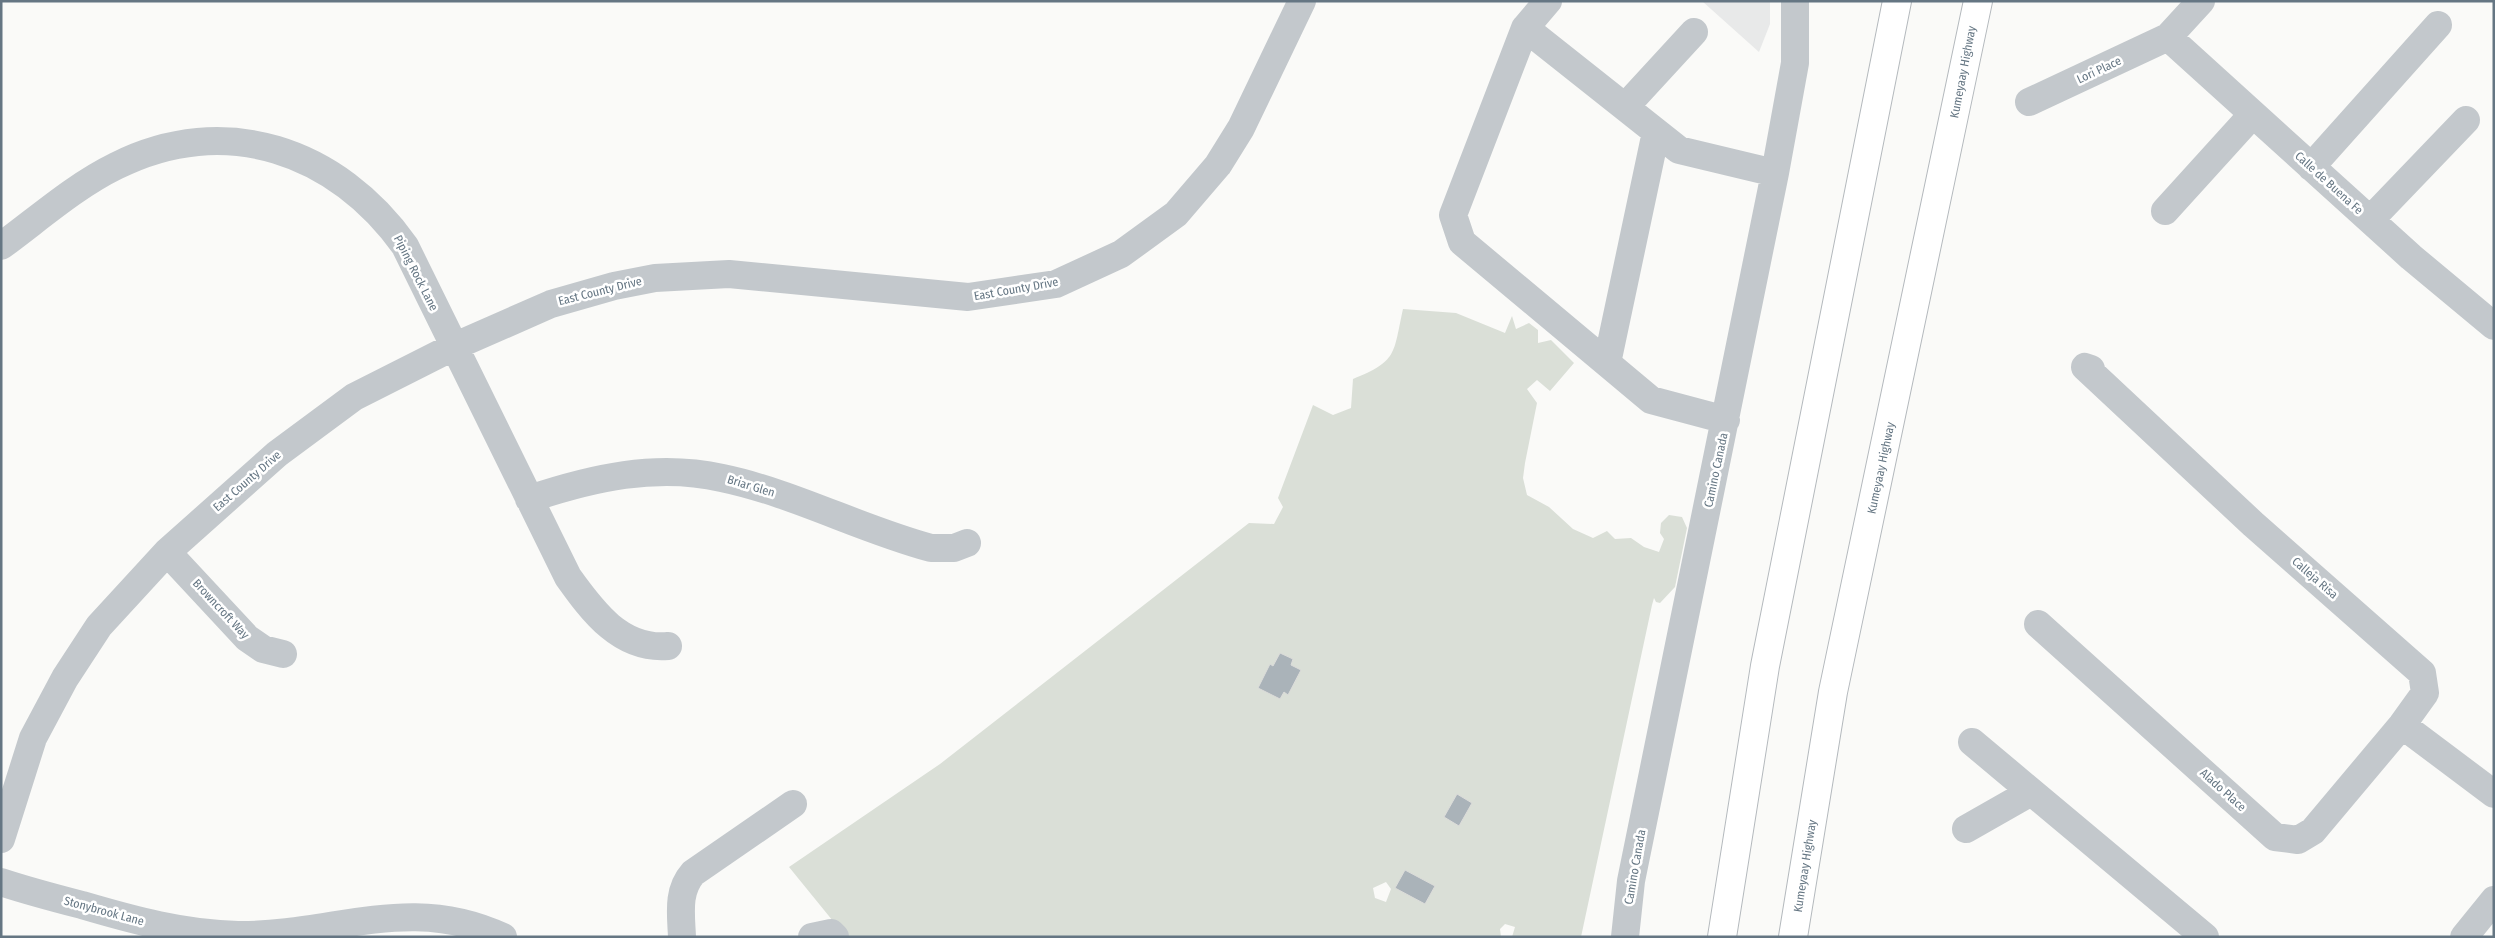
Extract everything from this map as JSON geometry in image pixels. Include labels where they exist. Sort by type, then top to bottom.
[{"type":"highway","points":[[1722,937],[1765,666],[1897,1]]},
{"type":"highway","name":"Kumeyaay Highway","points":[[1793,937],[1833,692],[1978,1]]},
{"type":"street","name":"East County Drive","points":[[1,839],[33,738],[65,678],[99,626],[167,552],[277,454],[326,416],[386,379],[551,304],[614,286],[655,278],[697,274],[737,274],[968,297],[1056,284],[1121,254],[1176,214],[1218,165],[1241,128],[1302,1]]},
{"type":"street","points":[[1548,1],[1525,28],[1453,215],[1462,242],[1651,400],[1726,420]]},
{"type":"street","name":"Camino Canada","points":[[1625,937],[1631,881],[1726,420],[1795,64],[1795,1]]},
{"type":"street","points":[[2168,37],[2200,1]]},
{"type":"street","points":[[2311,167],[2438,25]]},
{"type":"street","points":[[1525,28],[1679,150],[1775,173]]},
{"type":"street","points":[[1625,107],[1694,32]]},
{"type":"street","name":"Lori Place","points":[[2029,102],[2168,37]]},
{"type":"street","name":"Calle de Buena Fe","points":[[2168,37],[2370,220],[2494,326]]},
{"type":"street","points":[[2165,211],[2253,114]]},
{"type":"street","points":[[2370,220],[2466,120]]},
{"type":"street","points":[[1607,363],[1656,132]]},
{"type":"street","name":"Piping Rock Lane","points":[[1,246],[98,176],[139,156],[184,144],[231,142],[277,150],[299,157],[340,179],[376,209],[405,246],[453,347],[568,577],[598,614],[615,630],[630,640],[645,646],[668,646]]},
{"type":"street","name":"Calleja Risa","points":[[2090,369],[2085,368],[2252,524],[2422,673],[2425,693],[2402,725]]},
{"type":"street","name":"Briar Glen","points":[[529,499],[591,480],[617,475],[668,473],[706,475],[760,488],[931,548],[954,548],[967,543]]},
{"type":"street","name":"Browncroft Way","points":[[167,552],[247,638],[263,649],[283,654]]},
{"type":"street","name":"Alado Place","points":[[2038,624],[2275,837],[2298,840],[2313,831],[2402,725]]},
{"type":"street","points":[[2402,725],[2494,794]]},
{"type":"street","points":[[1972,742],[2205,937]]},
{"type":"street","points":[[1966,830],[2032,792]]},
{"type":"street","points":[[682,937],[680,902],[686,880],[793,804]]},
{"type":"street","name":"Stonybrook Lane","points":[[1,882],[139,922],[192,931],[236,935],[286,933],[382,917],[424,916],[472,924],[504,937]]},
{"type":"street","points":[[2464,937],[2494,900]]},
{"type":"street","points":[[812,937],[832,933],[835,937]]},
{"type":"shaded area","points":[[1702,1],[1770,1],[1770,24],[1759,52]]},
{"type":"shaded area","points":[[1403,309],[1456,313],[1505,333],[1512,316],[1516,329],[1529,323],[1538,330],[1538,343],[1551,340],[1574,363],[1550,391],[1537,380],[1527,389],[1537,403],[1523,478],[1527,495],[1549,507],[1573,529],[1593,538],[1607,531],[1615,539],[1631,538],[1644,547],[1659,552],[1664,539],[1660,533],[1661,523],[1669,515],[1682,517],[1687,528],[1675,587],[1660,603],[1656,602],[1654,598],[1652,605],[1581,937],[1512,937],[1515,927],[1505,924],[1500,929],[1501,937],[849,937],[837,926],[789,867],[940,764],[1249,523],[1274,524],[1283,507],[1278,498],[1313,405],[1333,415],[1351,408],[1353,379],[1378,367],[1391,354],[1395,346]],"holes":[[[1386,882],[1391,889],[1386,902],[1375,898],[1373,888]]]},
{"type":"building","points":[[1280,653],[1293,659],[1291,665],[1301,670],[1288,695],[1284,692],[1280,699],[1258,688],[1270,664],[1273,666]]},
{"type":"building","points":[[1457,794],[1472,803],[1459,826],[1444,817]]},
{"type":"building","points":[[1405,870],[1435,886],[1425,904],[1395,888]]}]
